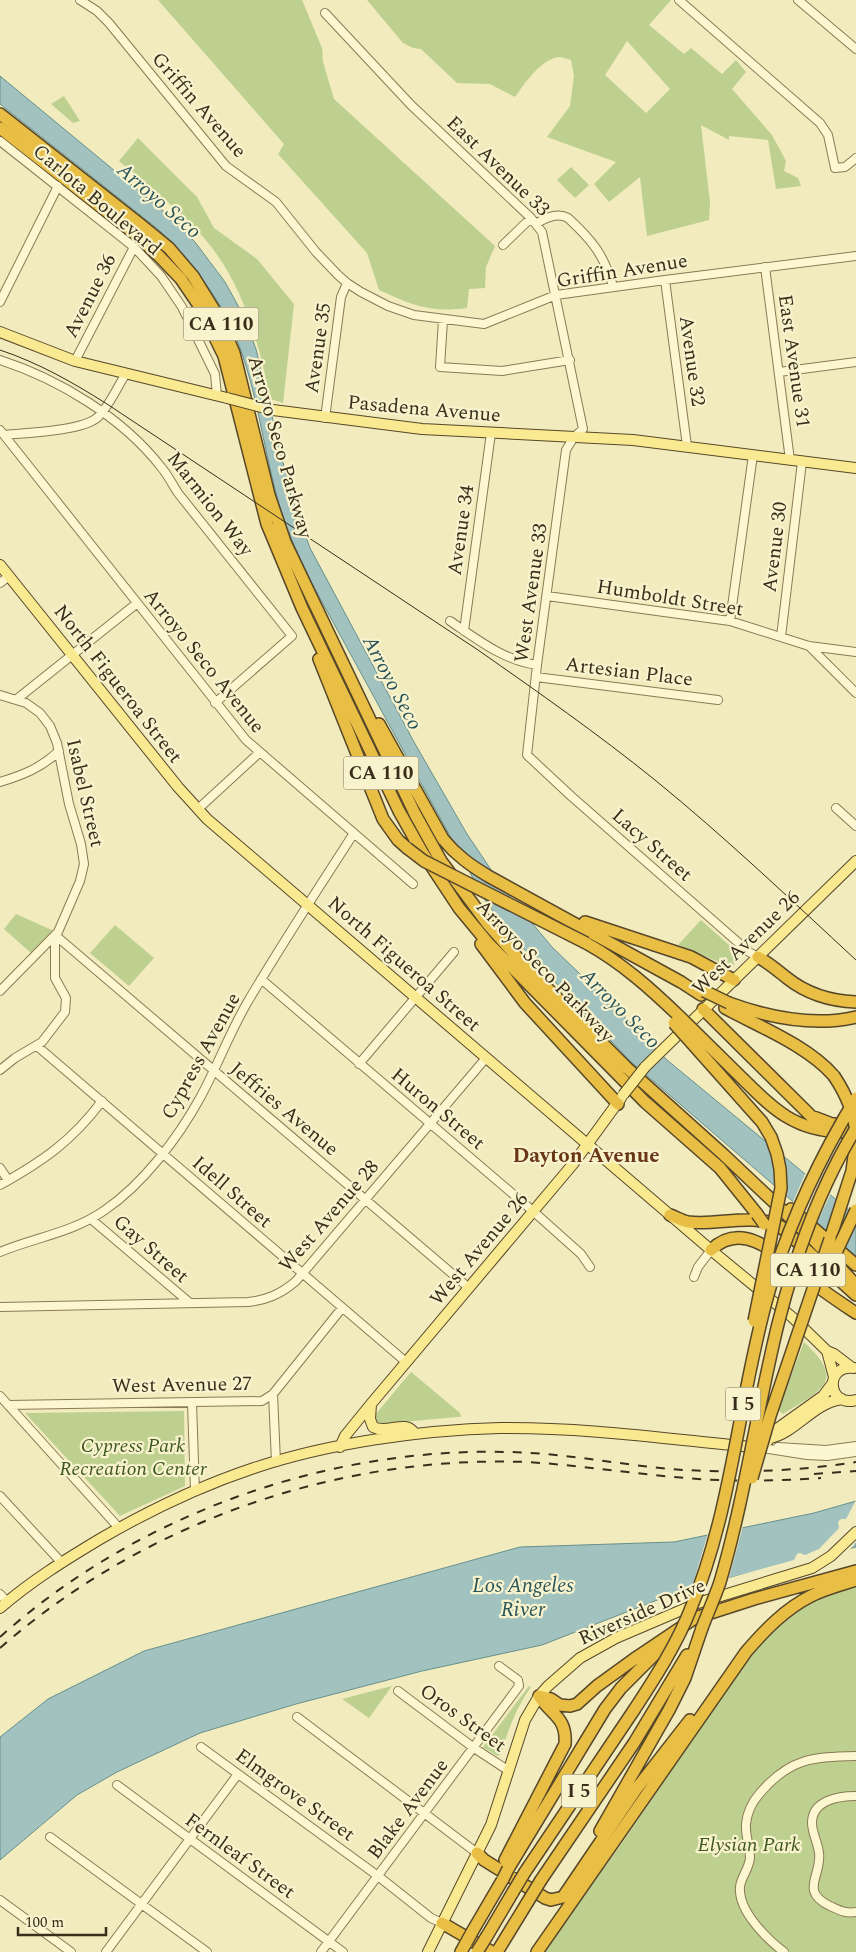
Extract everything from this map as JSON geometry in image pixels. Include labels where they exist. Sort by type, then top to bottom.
[{"type":"highway","name":"Arroyo Seco Parkway","points":[[0,114],[168,248],[192,276],[219,318],[234,353],[269,495],[285,542],[415,814],[441,861],[459,887],[523,964],[627,1068],[724,1155],[816,1242],[856,1285]]},
{"type":"highway","name":"Arroyo Seco Parkway","points":[[0,128],[134,233],[181,279],[200,307],[224,356],[267,524],[314,633],[399,811],[422,852],[459,908],[488,943],[645,1102],[720,1168],[789,1254],[856,1313]]},
{"type":"highway","points":[[319,615],[443,839],[454,852],[468,864],[681,982],[727,1005],[809,1054],[825,1066],[834,1076],[847,1098],[851,1109],[856,1139],[849,1182],[761,1444],[736,1545],[720,1582]]},
{"type":"highway","points":[[314,633],[318,656],[376,805],[391,831],[407,848],[424,861],[614,959],[628,970],[677,1020],[773,1107],[793,1122],[810,1128],[829,1131],[842,1132],[856,1128]]},
{"type":"highway","points":[[544,907],[565,913],[594,926],[691,957],[734,980]]},
{"type":"highway","points":[[459,908],[482,946],[525,1003],[620,1099]]},
{"type":"highway","points":[[758,958],[768,962],[803,989],[815,995],[856,1002]]},
{"type":"highway","points":[[727,1005],[803,1021],[827,1022],[856,1017]]},
{"type":"highway","points":[[703,1009],[811,1116],[832,1124],[856,1124]]},
{"type":"highway","points":[[677,1020],[762,1122],[774,1146],[780,1169],[781,1195],[752,1332],[747,1387]]},
{"type":"highway","name":"I 5","points":[[477,1952],[525,1872],[655,1678],[691,1608],[705,1570],[716,1528],[762,1319],[786,1240],[817,1166],[856,1098]]},
{"type":"highway","name":"I 5","points":[[500,1947],[541,1880],[679,1678],[702,1628],[720,1582],[738,1512],[778,1324],[791,1277],[815,1212],[856,1128]]},
{"type":"highway","points":[[724,1155],[752,1175],[856,1265]]},
{"type":"highway","points":[[793,1351],[856,1210]]},
{"type":"highway","points":[[670,1215],[689,1222],[752,1220],[772,1222],[781,1227],[856,1295]]},
{"type":"highway","points":[[711,1250],[718,1243],[728,1240],[739,1239],[761,1243],[856,1313]]},
{"type":"highway","points":[[539,1696],[551,1699],[566,1707],[577,1704],[601,1682],[669,1634],[696,1618],[720,1609],[856,1571]]},
{"type":"highway","points":[[537,1952],[722,1685],[759,1637],[788,1610],[813,1595],[856,1580]]},
{"type":"highway","points":[[503,1873],[594,1726],[621,1688],[667,1642],[693,1622],[720,1609]]},
{"type":"highway","points":[[558,1898],[572,1879],[656,1735],[679,1678]]},
{"type":"highway","points":[[477,1853],[484,1860],[545,1898],[551,1900],[563,1896],[652,1768],[702,1705],[722,1685]]},
{"type":"highway","points":[[466,1942],[503,1873],[565,1744],[566,1735],[561,1720],[545,1707],[539,1696]]},
{"type":"highway","points":[[442,1923],[492,1952]]},
{"type":"main road","name":"Pasadena Avenue","points":[[0,332],[75,361],[125,375],[274,410],[422,430],[633,440],[856,468]]},
{"type":"main road","name":"North Figueroa Street","points":[[0,564],[178,787],[198,809],[486,1058],[792,1317],[827,1351],[855,1368]]},
{"type":"main road","name":"West Avenue 26","points":[[340,1447],[346,1436],[371,1404],[534,1212],[588,1145],[627,1088],[666,1045],[758,958],[856,861]]},
{"type":"main road","points":[[827,1351],[835,1393],[848,1400],[856,1409]]},
{"type":"main road","points":[[766,1445],[774,1431],[823,1396],[841,1369],[855,1368]]},
{"type":"main road","points":[[2,1601],[61,1562],[119,1528],[195,1491],[253,1468],[276,1462],[340,1447],[415,1434],[502,1428],[563,1430],[766,1445],[824,1404],[848,1400]]},
{"type":"main road","points":[[371,1404],[370,1419],[373,1427],[380,1429],[406,1426],[411,1428],[415,1434]]},
{"type":"main road","name":"Riverside Drive","points":[[428,1952],[498,1806],[520,1732],[531,1708],[539,1696],[569,1666],[616,1638],[698,1603],[822,1563],[856,1532]]},
{"type":"street","name":"Griffin Avenue","points":[[80,0],[97,11],[106,20],[226,166],[276,202],[316,252],[347,283],[397,309],[420,317],[487,324],[556,296],[613,286],[856,256]]},
{"type":"street","points":[[679,0],[820,123],[828,135],[835,168],[845,167],[856,158]]},
{"type":"street","points":[[798,0],[856,49]]},
{"type":"street","name":"East Avenue 33","points":[[325,13],[411,105],[534,221],[542,232],[583,429],[574,437]]},
{"type":"street","name":"Carlota Boulevard","points":[[0,141],[134,246],[161,276],[182,307],[215,374],[222,397]]},
{"type":"street","points":[[0,302],[58,186]]},
{"type":"street","points":[[504,245],[534,221],[546,217],[564,216],[596,246],[604,260],[613,286]]},
{"type":"street","name":"Avenue 36","points":[[75,361],[134,246]]},
{"type":"street","name":"East Avenue 31","points":[[765,267],[790,460]]},
{"type":"street","name":"Avenue 32","points":[[665,280],[686,446]]},
{"type":"street","name":"Avenue 35","points":[[325,418],[341,298],[347,283]]},
{"type":"street","points":[[443,320],[440,367],[502,371],[570,360]]},
{"type":"street","name":"Marmion Way","points":[[0,360],[58,385],[102,412],[148,452],[162,468],[178,493],[292,636],[215,702]]},
{"type":"street","points":[[780,372],[856,362]]},
{"type":"street","points":[[2,433],[81,425],[92,422],[102,412],[125,375]]},
{"type":"street","name":"Arroyo Seco Avenue","points":[[2,433],[246,740],[413,884]]},
{"type":"street","name":"Avenue 34","points":[[464,631],[491,433]]},
{"type":"street","name":"West Avenue 33","points":[[527,755],[566,450],[574,437]]},
{"type":"street","points":[[730,621],[753,455]]},
{"type":"street","name":"Avenue 30","points":[[780,637],[802,462]]},
{"type":"street","points":[[0,583],[9,576]]},
{"type":"street","name":"Humboldt Street","points":[[547,596],[730,621],[809,646],[856,693]]},
{"type":"street","points":[[17,699],[136,604]]},
{"type":"street","points":[[450,621],[502,655],[537,665]]},
{"type":"street","points":[[809,646],[856,652]]},
{"type":"street","name":"Artesian Place","points":[[536,677],[718,700]]},
{"type":"street","name":"Isabel Street","points":[[0,695],[17,699],[33,707],[46,719],[55,735],[84,864],[80,881],[58,932],[0,992]]},
{"type":"street","points":[[0,782],[33,770],[51,759],[59,751]]},
{"type":"street","points":[[198,809],[259,753]]},
{"type":"street","name":"Lacy Street","points":[[527,755],[657,872],[758,958]]},
{"type":"street","points":[[836,808],[856,826]]},
{"type":"street","name":"Cypress Avenue","points":[[0,1252],[60,1233],[105,1211],[130,1190],[162,1153],[192,1112],[246,1005],[279,948],[354,833]]},
{"type":"street","points":[[0,1070],[15,1058],[37,1046],[57,1024],[67,1008],[66,998],[55,978],[55,935]]},
{"type":"street","name":"Jeffries Avenue","points":[[55,935],[469,1288]]},
{"type":"street","points":[[360,1064],[454,952]]},
{"type":"street","name":"Huron Street","points":[[261,980],[534,1212],[581,1254],[590,1267]]},
{"type":"street","name":"Idell Street","points":[[37,1046],[406,1362]]},
{"type":"street","name":"West Avenue 28","points":[[0,1307],[248,1302],[263,1300],[288,1288],[486,1058]]},
{"type":"street","points":[[0,1185],[57,1150],[80,1129],[102,1102]]},
{"type":"street","points":[[0,1168],[8,1180]]},
{"type":"street","name":"Gay Street","points":[[91,1219],[190,1303]]},
{"type":"street","points":[[694,1276],[698,1267],[711,1250]]},
{"type":"street","name":"West Avenue 27","points":[[8,1405],[262,1401],[272,1394],[342,1308]]},
{"type":"street","points":[[272,1394],[276,1462]]},
{"type":"street","points":[[0,1396],[119,1528]]},
{"type":"street","points":[[192,1403],[195,1491]]},
{"type":"street","points":[[766,1445],[826,1450],[856,1446]]},
{"type":"street","points":[[766,1445],[784,1453],[817,1456],[856,1452]]},
{"type":"street","points":[[0,1496],[61,1562]]},
{"type":"street","name":"Blake Avenue","points":[[321,1952],[426,1814],[520,1684],[518,1680],[499,1666]]},
{"type":"street","name":"Oros Street","points":[[398,1691],[474,1748],[509,1771]]},
{"type":"street","points":[[297,1717],[477,1853]]},
{"type":"street","name":"Elmgrove Street","points":[[201,1747],[378,1876],[431,1918],[442,1923]]},
{"type":"street","points":[[784,1952],[766,1937],[753,1922],[740,1893],[740,1885],[750,1858],[746,1829],[748,1814],[758,1796],[784,1770],[812,1759],[856,1756]]},
{"type":"street","points":[[106,1952],[238,1774]]},
{"type":"street","name":"Fernleaf Street","points":[[117,1785],[343,1952]]},
{"type":"street","points":[[856,1796],[832,1798],[820,1804],[812,1816],[812,1824],[820,1854],[813,1888],[816,1896],[823,1902],[843,1912],[856,1912]]},
{"type":"street","points":[[50,1836],[207,1952]]},
{"type":"street","points":[[0,1900],[71,1952]]},
{"type":"green space","points":[[158,0],[302,0],[322,48],[323,62],[334,99],[495,246],[486,267],[485,288],[469,289],[467,308],[442,309],[412,304],[379,290],[367,253],[278,154],[284,144]]},
{"type":"green space","points":[[367,0],[671,0],[649,25],[684,54],[691,48],[722,74],[736,60],[746,72],[732,89],[772,135],[786,161],[784,171],[798,178],[801,186],[776,189],[768,140],[729,136],[729,140],[701,125],[710,202],[709,220],[647,236],[640,177],[609,202],[594,184],[616,162],[547,137],[570,106],[574,76],[571,60],[559,57],[539,67],[515,97],[490,84],[457,83],[421,49],[413,48],[403,43]],"holes":[[[627,41],[670,89],[646,113],[605,75]]]},
{"type":"green space","points":[[64,96],[80,121],[73,123],[51,104]]},
{"type":"green space","points":[[138,138],[197,197],[214,228],[257,259],[294,304],[283,403],[270,399],[261,356],[248,314],[229,274],[218,256],[184,217],[119,161]]},
{"type":"green space","points":[[571,167],[589,185],[575,198],[557,180]]},
{"type":"green space","points":[[16,914],[54,931],[31,953],[4,929]]},
{"type":"green space","points":[[701,920],[739,954],[739,960],[731,967],[678,945]]},
{"type":"green space","points":[[115,925],[154,958],[129,986],[90,953]]},
{"type":"green space","points":[[804,1342],[824,1367],[826,1376],[824,1384],[818,1391],[783,1414],[778,1410]]},
{"type":"green space","points":[[411,1372],[460,1413],[461,1417],[377,1423],[375,1415]]},
{"type":"green space","name":"Cypress Park Recreation Center","points":[[184,1411],[185,1486],[120,1516],[25,1413]]},
{"type":"green space","name":"Elysian Park","points":[[856,1585],[856,1952],[543,1952],[622,1843],[758,1645],[801,1608],[820,1598]]},
{"type":"green space","points":[[635,1615],[638,1619],[590,1642],[584,1635]]},
{"type":"green space","points":[[392,1686],[369,1718],[342,1699]]},
{"type":"green space","points":[[529,1686],[531,1687],[513,1719],[501,1754],[497,1756],[483,1747]]},
{"type":"water","name":"Arroyo Seco","points":[[0,76],[167,214],[195,242],[225,282],[241,311],[256,349],[290,492],[310,548],[414,742],[467,834],[506,892],[552,947],[667,1060],[856,1216],[856,1256],[630,1061],[507,931],[485,900],[316,591],[301,560],[287,529],[280,507],[247,368],[230,324],[216,298],[179,251],[159,230],[0,104]]},
{"type":"water","name":"Los Angeles River","points":[[856,1501],[856,1547],[688,1588],[542,1645],[422,1671],[296,1704],[200,1733],[117,1772],[77,1795],[0,1860],[0,1737],[48,1699],[144,1651],[520,1547],[674,1542],[814,1513]]},
{"type":"pier","points":[[806,1172],[831,1193],[816,1225],[792,1204]]},
{"type":"pier","points":[[856,1500],[856,1542],[848,1552],[690,1590],[708,1533],[743,1526],[729,1578],[794,1560],[797,1554],[805,1555],[819,1549],[839,1528],[838,1522],[841,1519],[846,1519]]},
{"type":"tram line","points":[[0,350],[55,374],[107,404],[478,650],[545,697],[655,780],[707,824],[856,960]]},
{"type":"railway","points":[[0,1637],[53,1594],[111,1556],[173,1524],[237,1497],[303,1476],[371,1462],[439,1454],[508,1452],[705,1471],[792,1469],[856,1462]]},
{"type":"railway","points":[[0,1648],[56,1604],[116,1565],[179,1532],[245,1506],[314,1485],[384,1471],[455,1463],[526,1462],[720,1480],[821,1478]]},
{"type":"railway","points":[[814,1474],[856,1471]]},
{"type":"district","name":"Dayton Avenue","points":[[586,1156]]}]
